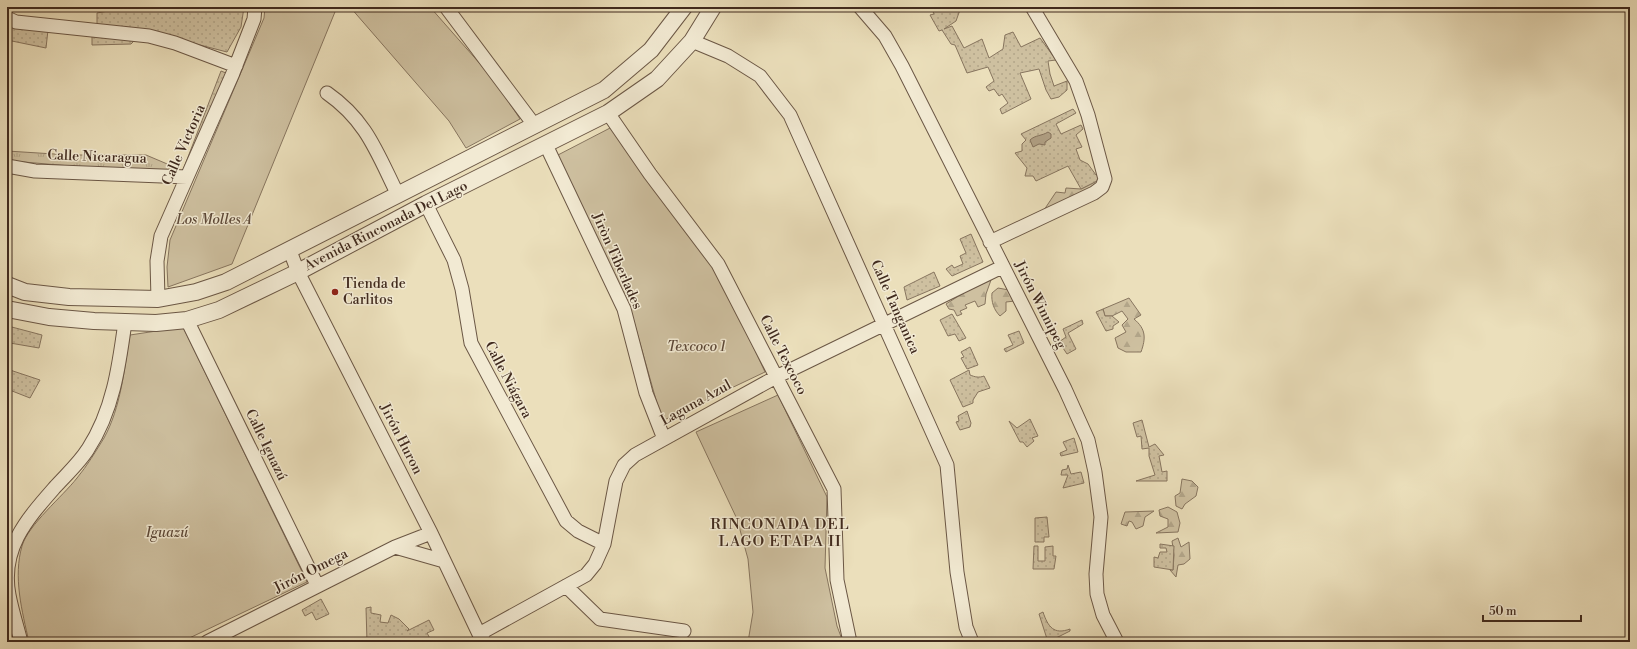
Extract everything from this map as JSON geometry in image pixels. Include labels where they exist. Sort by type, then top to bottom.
[{"type":"street","name":"Calle Victoria","points":[[158,299],[157,261],[161,236],[236,66],[254,19],[255,7]]},
{"type":"street","points":[[446,7],[536,126]]},
{"type":"street","name":"Avenida Rinconada Del Lago","points":[[7,285],[25,292],[69,297],[158,299],[196,292],[226,282],[290,251],[604,90],[651,50],[684,7]]},
{"type":"street","name":"Avenida Rinconada Del Lago","points":[[7,310],[49,317],[156,323],[187,320],[219,310],[298,272],[426,204],[608,113],[657,79],[692,41],[713,7]]},
{"type":"street","name":"Jirón Winnipeg","points":[[860,7],[884,36],[902,66],[1002,267],[1065,388],[1088,440],[1095,472],[1101,517],[1096,574],[1097,594],[1103,615],[1117,642]]},
{"type":"street","points":[[990,242],[1094,193],[1102,187],[1105,179],[1104,170],[1088,115],[1076,81],[1032,7]]},
{"type":"street","points":[[7,18],[16,22],[148,36],[175,43],[236,66]]},
{"type":"street","name":"Calle Tanganica","points":[[692,41],[728,56],[760,76],[790,115],[947,465],[957,572],[966,627],[972,642]]},
{"type":"street","points":[[327,92],[344,105],[368,134],[398,195]]},
{"type":"street","name":"Calle Texcoco","points":[[608,113],[650,174],[718,264],[834,489],[837,580],[850,642]]},
{"type":"street","name":"Jiròn Tiberlades","points":[[546,145],[624,309],[646,393],[664,439]]},
{"type":"street","name":"Calle Nicaragua","points":[[7,166],[35,171],[187,177]]},
{"type":"street","name":"Calle Niágara","points":[[426,204],[454,260],[462,289],[471,343],[566,521],[578,531],[604,544]]},
{"type":"street","name":"Jirón Huron","points":[[290,251],[298,272],[431,533],[482,638]]},
{"type":"street","name":"Laguna Azul","points":[[482,638],[586,575],[595,564],[604,544],[616,481],[624,465],[635,455],[776,377],[1002,267]]},
{"type":"street","name":"Calle Iguazú","points":[[187,320],[317,585]]},
{"type":"street","points":[[21,642],[9,594],[7,572],[13,544],[38,506],[88,449],[108,408],[118,376],[125,322]]},
{"type":"street","name":"Jirón Omega","points":[[207,642],[317,585],[395,547],[431,533]]},
{"type":"street","points":[[395,547],[444,561]]},
{"type":"street","points":[[566,586],[600,619],[684,631]]},
{"type":"green space","points":[[130,7],[244,7],[241,27],[227,52],[169,37],[97,26],[97,13]]},
{"type":"green space","name":"Los Molles A","points":[[265,7],[337,7],[232,264],[168,287],[167,267],[170,240],[264,18]]},
{"type":"green space","points":[[350,7],[430,7],[496,82],[520,119],[466,148],[449,121]]},
{"type":"green space","points":[[931,7],[961,7],[956,21],[944,29],[952,26],[964,48],[982,39],[989,58],[1003,49],[1005,35],[1013,32],[1021,47],[1040,38],[1056,60],[1048,61],[1054,86],[1067,81],[1067,90],[1059,97],[1051,99],[1046,90],[1039,69],[1020,73],[1031,99],[1002,114],[1000,109],[1008,103],[1002,94],[999,96],[994,89],[989,91],[986,87],[994,81],[988,67],[967,73],[955,45],[951,44],[942,30],[939,31],[930,15],[934,14]]},
{"type":"green space","points":[[8,23],[48,30],[46,48],[7,40]]},
{"type":"green space","points":[[92,33],[135,40],[131,44],[92,45]]},
{"type":"green space","points":[[221,71],[226,73],[186,171],[183,170]]},
{"type":"green space","points":[[1073,109],[1076,113],[1056,124],[1061,134],[1081,125],[1083,129],[1076,135],[1082,147],[1076,149],[1080,160],[1088,164],[1096,175],[1100,174],[1099,180],[1081,189],[1068,166],[1036,181],[1033,176],[1025,176],[1027,168],[1015,153],[1022,151],[1022,144],[1026,140],[1021,134]]},
{"type":"green space","name":"Texcoco 1","points":[[612,127],[699,245],[729,295],[765,372],[662,421],[630,308],[556,156]]},
{"type":"green space","points":[[7,151],[70,155],[146,155],[172,166],[175,175],[12,161],[7,159]]},
{"type":"green space","points":[[1097,181],[1097,185],[1044,210],[1056,192],[1065,193],[1066,188],[1081,189]]},
{"type":"green space","points":[[971,234],[983,262],[952,276],[946,269],[952,265],[954,268],[963,264],[960,256],[966,253],[960,239]]},
{"type":"green space","points":[[934,272],[940,286],[907,300],[904,287]]},
{"type":"green space","points":[[991,280],[986,294],[985,304],[978,307],[975,301],[965,305],[967,308],[960,311],[962,314],[957,316],[954,310],[949,309],[946,304],[965,292]]},
{"type":"green space","points":[[998,288],[1009,290],[1015,301],[1006,302],[1006,311],[1000,316],[996,311],[992,300],[992,293]]},
{"type":"green space","points":[[1129,298],[1141,315],[1134,319],[1141,326],[1144,334],[1144,342],[1141,352],[1126,352],[1118,348],[1115,338],[1126,332],[1122,325],[1128,319],[1122,311],[1112,316],[1105,316],[1103,309]]},
{"type":"green space","points":[[1103,309],[1105,316],[1112,316],[1119,322],[1113,326],[1113,329],[1106,331],[1096,312]]},
{"type":"green space","points":[[952,314],[966,338],[959,341],[955,334],[948,336],[940,320]]},
{"type":"green space","points":[[1082,320],[1083,324],[1068,333],[1076,349],[1067,354],[1059,342],[1066,337],[1063,329]]},
{"type":"green space","points":[[8,326],[42,335],[39,348],[10,343],[7,353]]},
{"type":"green space","name":"Iguazú","points":[[183,327],[307,582],[181,642],[29,642],[21,606],[18,582],[19,558],[22,546],[31,529],[81,473],[104,438],[110,426],[118,401],[124,375],[130,335]]},
{"type":"green space","points":[[1019,331],[1024,343],[1006,352],[1004,349],[1013,345],[1008,335]]},
{"type":"green space","points":[[970,347],[978,365],[967,369],[961,358],[964,357],[961,352]]},
{"type":"green space","points":[[7,369],[40,380],[30,398],[7,389]]},
{"type":"green space","points":[[969,370],[970,375],[977,377],[984,376],[990,388],[978,392],[973,400],[973,403],[963,407],[950,380]]},
{"type":"green space","points":[[778,395],[827,497],[825,568],[837,626],[843,642],[748,642],[753,612],[748,559],[737,519],[696,432]]},
{"type":"green space","points":[[967,411],[971,423],[970,427],[960,430],[956,422],[959,421],[958,416]]},
{"type":"green space","points":[[1030,419],[1038,436],[1032,438],[1034,441],[1027,447],[1023,442],[1020,442],[1009,421],[1017,428]]},
{"type":"green space","points":[[1142,420],[1149,447],[1155,444],[1164,455],[1159,456],[1162,472],[1167,471],[1167,481],[1136,481],[1155,475],[1149,456],[1149,448],[1142,449],[1141,436],[1137,437],[1133,423]]},
{"type":"green space","points":[[1074,438],[1078,452],[1061,456],[1060,453],[1067,450],[1063,442]]},
{"type":"green space","points":[[1068,465],[1071,474],[1081,472],[1084,483],[1063,488],[1068,475],[1061,475],[1062,470],[1067,469]]},
{"type":"green space","points":[[1182,479],[1192,481],[1198,487],[1196,496],[1185,504],[1182,509],[1176,506],[1175,496],[1180,493]]},
{"type":"green space","points":[[1168,507],[1177,512],[1180,523],[1178,532],[1156,533],[1168,527],[1168,519],[1160,516],[1159,510]]},
{"type":"green space","points":[[1154,511],[1145,517],[1143,526],[1136,529],[1132,522],[1129,521],[1127,526],[1121,524],[1125,512]]},
{"type":"green space","points":[[1047,517],[1049,537],[1044,537],[1044,542],[1035,542],[1035,518]]},
{"type":"green space","points":[[1178,538],[1181,547],[1189,542],[1190,559],[1184,564],[1178,565],[1176,577],[1170,570],[1173,570],[1174,555],[1172,541]]},
{"type":"green space","points":[[1160,544],[1174,546],[1173,570],[1154,567],[1154,557],[1158,558],[1160,552],[1167,552],[1166,548],[1160,548]]},
{"type":"green space","points":[[1034,546],[1038,546],[1038,561],[1045,561],[1045,547],[1053,546],[1053,556],[1056,556],[1054,569],[1033,569]]},
{"type":"green space","points":[[321,599],[329,614],[316,620],[312,612],[305,616],[302,610]]},
{"type":"green space","points":[[371,607],[371,613],[381,615],[380,622],[388,623],[391,615],[399,619],[409,629],[407,631],[429,620],[434,630],[427,633],[432,642],[384,642],[383,640],[381,642],[367,642],[366,608]]},
{"type":"green space","points":[[1043,612],[1047,622],[1052,628],[1060,631],[1070,629],[1070,631],[1048,642],[1039,614]]},
{"type":"shaded area","points":[[1048,132],[1051,134],[1051,138],[1045,142],[1045,145],[1039,144],[1033,147],[1030,140]]},
{"type":"place","name":"Tienda de Carlitos","points":[[335,292]]},
{"type":"district","name":"RINCONADA DEL LAGO ETAPA II","points":[[780,532]]}]
